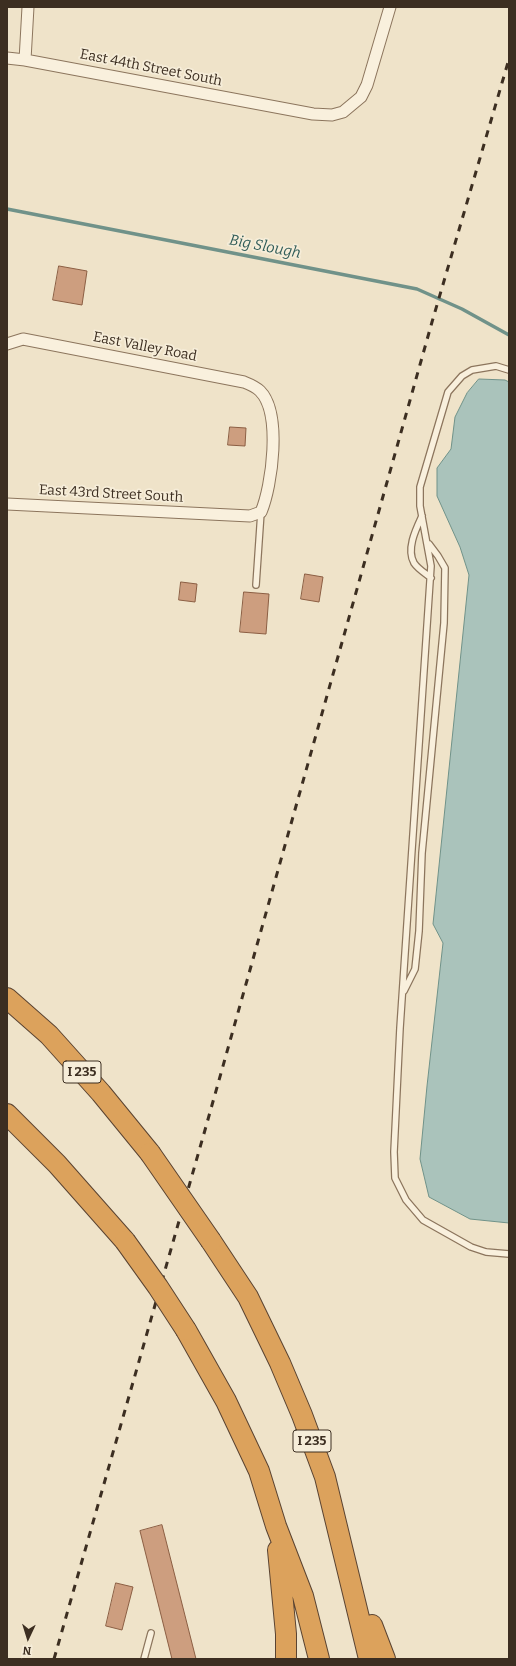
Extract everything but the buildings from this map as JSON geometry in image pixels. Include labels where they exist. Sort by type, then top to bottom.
[{"type":"highway","name":"I 235","points":[[7,998],[50,1035],[101,1093],[150,1153],[248,1297],[280,1363],[302,1415],[325,1477],[369,1659]]},
{"type":"highway","points":[[7,1114],[57,1164],[125,1241],[158,1287],[186,1330],[226,1401],[255,1464],[276,1526],[303,1596],[319,1659]]},
{"type":"highway","points":[[276,1526],[286,1634],[286,1659]]},
{"type":"highway","points":[[341,1546],[385,1659]]},
{"type":"street","points":[[25,60],[28,7]]},
{"type":"street","name":"East 44th Street South","points":[[7,58],[25,60],[288,110],[332,115],[343,112],[361,97],[367,85],[390,7]]},
{"type":"street","name":"East Valley Road","points":[[7,344],[23,339],[244,382],[260,390],[267,402],[272,421],[273,443],[270,477],[265,503],[261,512]]},
{"type":"street","name":"East 43rd Street South","points":[[7,504],[250,516],[261,512]]},
{"type":"lane","points":[[509,370],[496,366],[472,370],[462,376],[448,392],[420,487],[422,516],[428,543],[431,578],[403,993],[394,1152],[395,1178],[406,1200],[423,1220],[439,1231],[471,1247],[486,1252],[509,1254]]},
{"type":"lane","points":[[256,585],[261,512]]},
{"type":"lane","points":[[422,516],[416,530],[411,556],[414,564],[431,578]]},
{"type":"lane","points":[[403,993],[415,969],[420,931],[422,853],[444,623],[445,568],[428,543]]},
{"type":"lane","points":[[144,1659],[151,1633]]},
{"type":"water","points":[[479,379],[505,380],[509,382],[509,1223],[470,1219],[429,1197],[420,1159],[443,943],[433,924],[469,575],[460,547],[437,496],[437,468],[451,449],[455,417],[467,393]]},
{"type":"waterway","name":"Big Slough","points":[[7,209],[417,289],[462,309],[509,335]]},
{"type":"railway","points":[[54,1659],[205,1130],[432,322],[509,59]]}]
